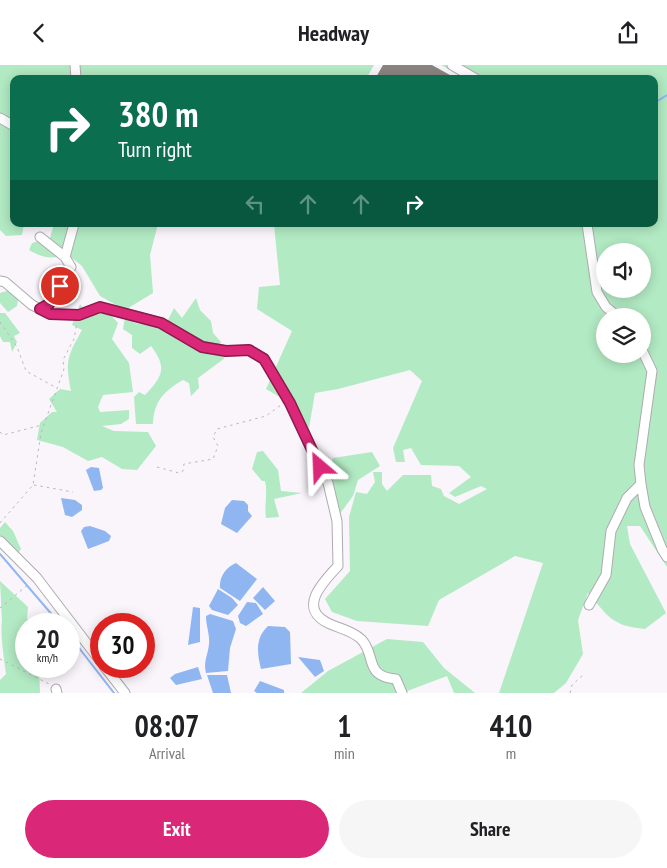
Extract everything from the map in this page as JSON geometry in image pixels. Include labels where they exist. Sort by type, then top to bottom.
[{"type":"street","points":[[452,65],[469,75]]},
{"type":"street","points":[[65,257],[73,227]]},
{"type":"street","points":[[587,227],[597,292],[607,308]]},
{"type":"street","points":[[40,237],[65,257],[71,267],[53,300],[40,309]]},
{"type":"street","points":[[0,281],[5,282],[40,309],[50,314],[79,315],[100,307],[161,323],[202,347],[226,351],[249,350],[264,359],[287,399],[328,483],[337,521],[338,566],[318,587],[314,604],[317,615],[328,623],[351,631],[362,641],[373,669],[384,678],[396,679],[402,693]]},
{"type":"street","points":[[648,363],[652,371],[639,465],[645,507],[667,557]]},
{"type":"street","points":[[590,605],[606,575],[611,531],[627,498],[641,484]]},
{"type":"street","points":[[0,541],[37,578],[90,648]]},
{"type":"street","points":[[113,678],[125,693]]},
{"type":"path","points":[[0,523],[33,485],[43,424],[64,369],[63,360],[74,339],[79,315]]},
{"type":"path","points":[[0,322],[17,347],[26,371],[56,388]]},
{"type":"path","points":[[157,467],[178,473],[182,471],[184,464],[213,459],[218,446],[213,437],[217,429],[266,416],[287,399]]},
{"type":"path","points":[[0,432],[3,435],[43,424]]},
{"type":"path","points":[[33,485],[73,492]]},
{"type":"path","points":[[0,608],[34,581]]},
{"type":"path","points":[[0,659],[57,691]]},
{"type":"path","points":[[570,693],[572,685],[583,675]]},
{"type":"green space","points":[[0,65],[374,65],[368,75],[10,75],[10,227],[23,227],[22,235],[6,236],[0,230]]},
{"type":"green space","points":[[441,65],[667,65],[667,567],[640,526],[627,526],[630,544],[666,613],[645,629],[634,628],[612,619],[588,593],[578,620],[583,654],[566,683],[554,693],[499,693],[543,563],[515,556],[439,600],[428,626],[357,621],[332,612],[325,599],[350,571],[349,517],[356,492],[367,494],[375,482],[373,472],[382,472],[382,484],[387,491],[403,475],[431,475],[432,486],[441,489],[444,496],[459,504],[487,489],[481,486],[455,497],[449,493],[471,477],[459,466],[421,465],[411,448],[403,450],[405,462],[396,462],[393,448],[422,381],[410,370],[338,389],[315,393],[309,428],[295,417],[292,397],[278,396],[266,389],[292,331],[257,309],[259,287],[280,285],[274,227],[658,227],[658,75],[458,75]]},
{"type":"green space","points":[[53,227],[157,227],[150,255],[153,293],[125,310],[100,296],[82,266],[67,254],[47,257],[29,250],[32,243],[50,238]]},
{"type":"green space","points":[[10,290],[18,300],[17,306],[8,312],[0,303],[0,293]]},
{"type":"green space","points":[[196,298],[200,310],[211,321],[213,333],[221,342],[215,353],[225,358],[198,378],[199,388],[191,396],[189,383],[183,380],[170,388],[161,397],[155,409],[153,424],[136,424],[134,397],[139,392],[145,395],[151,389],[159,377],[161,366],[160,360],[151,346],[140,354],[132,348],[132,335],[123,329],[125,317],[135,323],[164,328],[174,308],[182,318]]},
{"type":"green space","points":[[80,304],[86,312],[109,313],[118,323],[112,339],[129,363],[133,392],[103,395],[98,407],[100,412],[129,410],[129,419],[121,424],[102,426],[114,431],[148,432],[156,446],[137,470],[122,469],[102,457],[88,461],[63,447],[37,440],[40,423],[52,412],[57,412],[49,399],[60,389],[71,391],[68,373],[70,353],[82,330],[72,325]]},
{"type":"green space","points":[[0,313],[5,313],[20,333],[14,336],[17,342],[12,352],[10,342],[3,342],[0,336]]},
{"type":"green space","points":[[263,451],[278,470],[281,491],[302,493],[274,499],[279,517],[266,518],[265,481],[262,481],[252,469],[257,452]]},
{"type":"green space","points":[[372,452],[380,466],[358,480],[353,496],[339,515],[332,494],[330,479],[333,458]]},
{"type":"green space","points":[[5,522],[13,531],[21,549],[14,559],[0,545],[0,528]]},
{"type":"green space","points":[[0,581],[28,607],[28,613],[15,613],[15,678],[39,678],[40,693],[0,693],[0,680],[6,674]]},
{"type":"green space","points":[[387,639],[423,642],[444,668],[475,693],[454,693],[447,676],[402,693],[301,693],[328,671]]},
{"type":"water","points":[[91,467],[99,468],[103,488],[101,490],[94,491],[86,470]]},
{"type":"water","points":[[61,498],[75,500],[82,505],[82,510],[72,517],[65,515]]},
{"type":"water","points":[[232,500],[244,501],[248,505],[248,511],[252,516],[237,533],[221,524],[225,508]]},
{"type":"water","points":[[90,526],[105,531],[111,536],[109,541],[88,549],[81,531],[84,527]]},
{"type":"water","points":[[236,563],[257,579],[240,601],[220,588],[224,573]]},
{"type":"water","points":[[263,587],[275,601],[265,610],[253,598]]},
{"type":"water","points":[[218,589],[232,598],[238,605],[228,615],[212,610],[209,606]]},
{"type":"water","points":[[247,602],[256,603],[263,614],[246,626],[240,623],[238,616]]},
{"type":"water","points":[[193,607],[200,608],[200,642],[188,645]]},
{"type":"water","points":[[210,614],[233,621],[236,629],[230,648],[228,671],[206,673],[205,662],[209,641],[206,616]]},
{"type":"water","points":[[268,626],[285,627],[290,632],[291,664],[261,669],[258,646],[261,636]]},
{"type":"water","points":[[298,657],[320,660],[324,671],[315,677]]},
{"type":"water","points":[[198,667],[202,679],[176,685],[170,678],[175,674]]},
{"type":"water","points":[[207,675],[227,675],[231,693],[213,693]]},
{"type":"water","points":[[260,681],[284,690],[284,693],[257,693],[254,691]]},
{"type":"building","points":[[383,65],[432,65],[450,75],[377,75]]},
{"type":"waterway","points":[[658,101],[667,95]]},
{"type":"waterway","points":[[0,554],[51,613]]},
{"type":"waterway","points":[[80,649],[114,693]]},
{"type":"route","points":[[60,286],[53,300],[40,309],[50,314],[79,315],[100,307],[161,323],[202,347],[226,351],[249,350],[264,359],[290,403],[320,467]]}]
